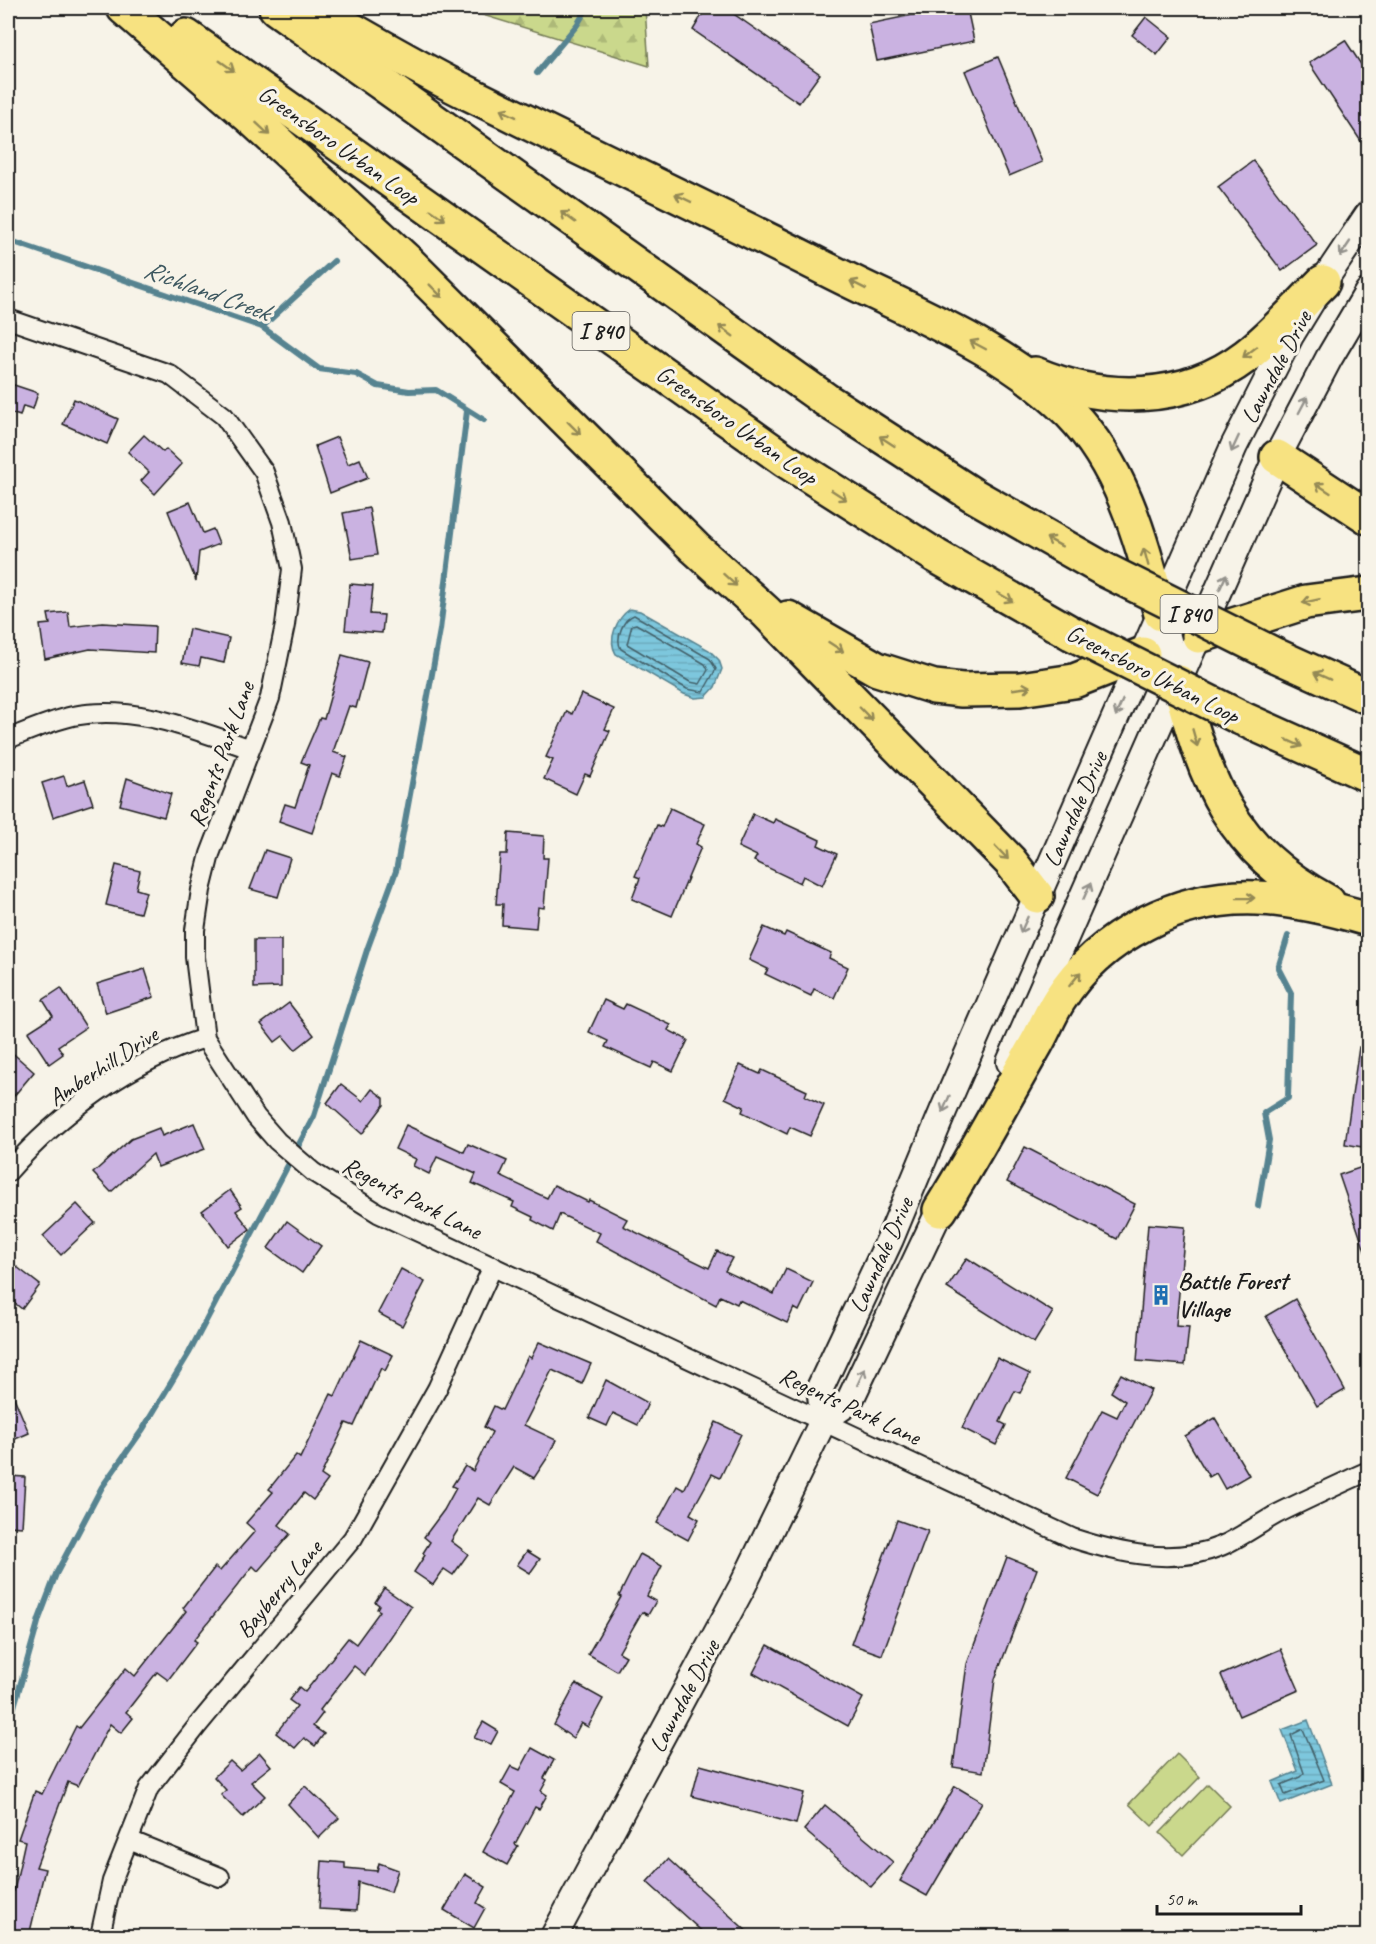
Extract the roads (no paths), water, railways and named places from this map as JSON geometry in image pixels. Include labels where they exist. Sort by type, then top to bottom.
[{"type":"highway","points":[[124,8],[251,118],[407,261],[695,548],[766,612],[1010,861],[1037,896]]},
{"type":"highway","name":"Greensboro Urban Loop","points":[[145,8],[785,460],[936,556],[1071,633],[1240,718],[1368,775]]},
{"type":"highway","name":"I 840","points":[[276,8],[826,400],[974,495],[1105,570],[1275,655],[1368,697]]},
{"type":"highway","points":[[314,8],[474,96],[752,231],[1008,363],[1054,382],[1097,393],[1143,394],[1165,391],[1208,378],[1245,356],[1323,282]]},
{"type":"highway","points":[[1008,363],[1030,378],[1071,415],[1105,460],[1122,491],[1138,530],[1161,614]]},
{"type":"highway","points":[[1277,457],[1368,517]]},
{"type":"highway","points":[[766,612],[796,621],[844,653],[877,669],[934,687],[1020,690],[1074,681],[1171,645],[1306,602],[1368,594]]},
{"type":"highway","points":[[1179,682],[1203,764],[1214,789],[1242,832],[1274,866],[1293,881],[1363,918]]},
{"type":"highway","points":[[940,1210],[976,1151],[1059,1000],[1078,975],[1105,948],[1130,931],[1160,916],[1190,905],[1235,898],[1273,899],[1363,918]]},
{"type":"main road","name":"Lawndale Drive","points":[[554,1936],[742,1587],[824,1419],[849,1402],[940,1210],[1020,1040],[1179,682],[1161,614],[1256,400],[1323,282],[1368,216]]},
{"type":"main road","name":"Lawndale Drive","points":[[824,1419],[820,1388],[890,1239],[1037,896],[1171,645],[1277,457],[1329,358],[1368,292]]},
{"type":"street","name":"Regents Park Lane","points":[[8,319],[169,374],[224,416],[264,472],[282,522],[292,569],[285,625],[270,698],[210,854],[201,890],[195,930],[195,957],[206,1038],[256,1117],[277,1141],[313,1172],[378,1213],[824,1419],[1072,1538],[1135,1555],[1166,1555],[1221,1546],[1292,1507],[1368,1471]]},
{"type":"street","points":[[8,739],[73,716],[115,713],[158,718],[249,748]]},
{"type":"street","name":"Amberhill Drive","points":[[8,1172],[36,1140],[126,1074],[171,1049],[206,1038]]},
{"type":"street","name":"Bayberry Lane","points":[[100,1936],[112,1881],[149,1788],[198,1725],[353,1538],[437,1389],[494,1266]]},
{"type":"street","points":[[129,1840],[220,1877]]},
{"type":"water","points":[[630,609],[640,611],[709,650],[719,660],[722,669],[715,687],[706,697],[695,698],[684,694],[616,654],[613,648],[615,629],[617,623]]},
{"type":"water","points":[[1308,1720],[1332,1784],[1281,1804],[1272,1782],[1298,1771],[1282,1730]]},
{"type":"waterway","points":[[537,73],[577,25],[587,8]]},
{"type":"waterway","name":"Richland Creek","points":[[8,240],[262,327],[319,369],[356,374],[378,386],[409,391],[436,390],[484,420]]},
{"type":"waterway","points":[[262,327],[334,261]]},
{"type":"waterway","points":[[8,1728],[39,1619],[56,1574],[102,1487],[143,1429],[189,1353],[314,1116],[368,947],[396,871],[440,630],[467,411]]},
{"type":"waterway","points":[[1258,1206],[1269,1140],[1264,1113],[1288,1098],[1291,993],[1278,968],[1288,936]]},
{"type":"place","name":"Battle Forest Village","points":[[1161,1295]]}]
